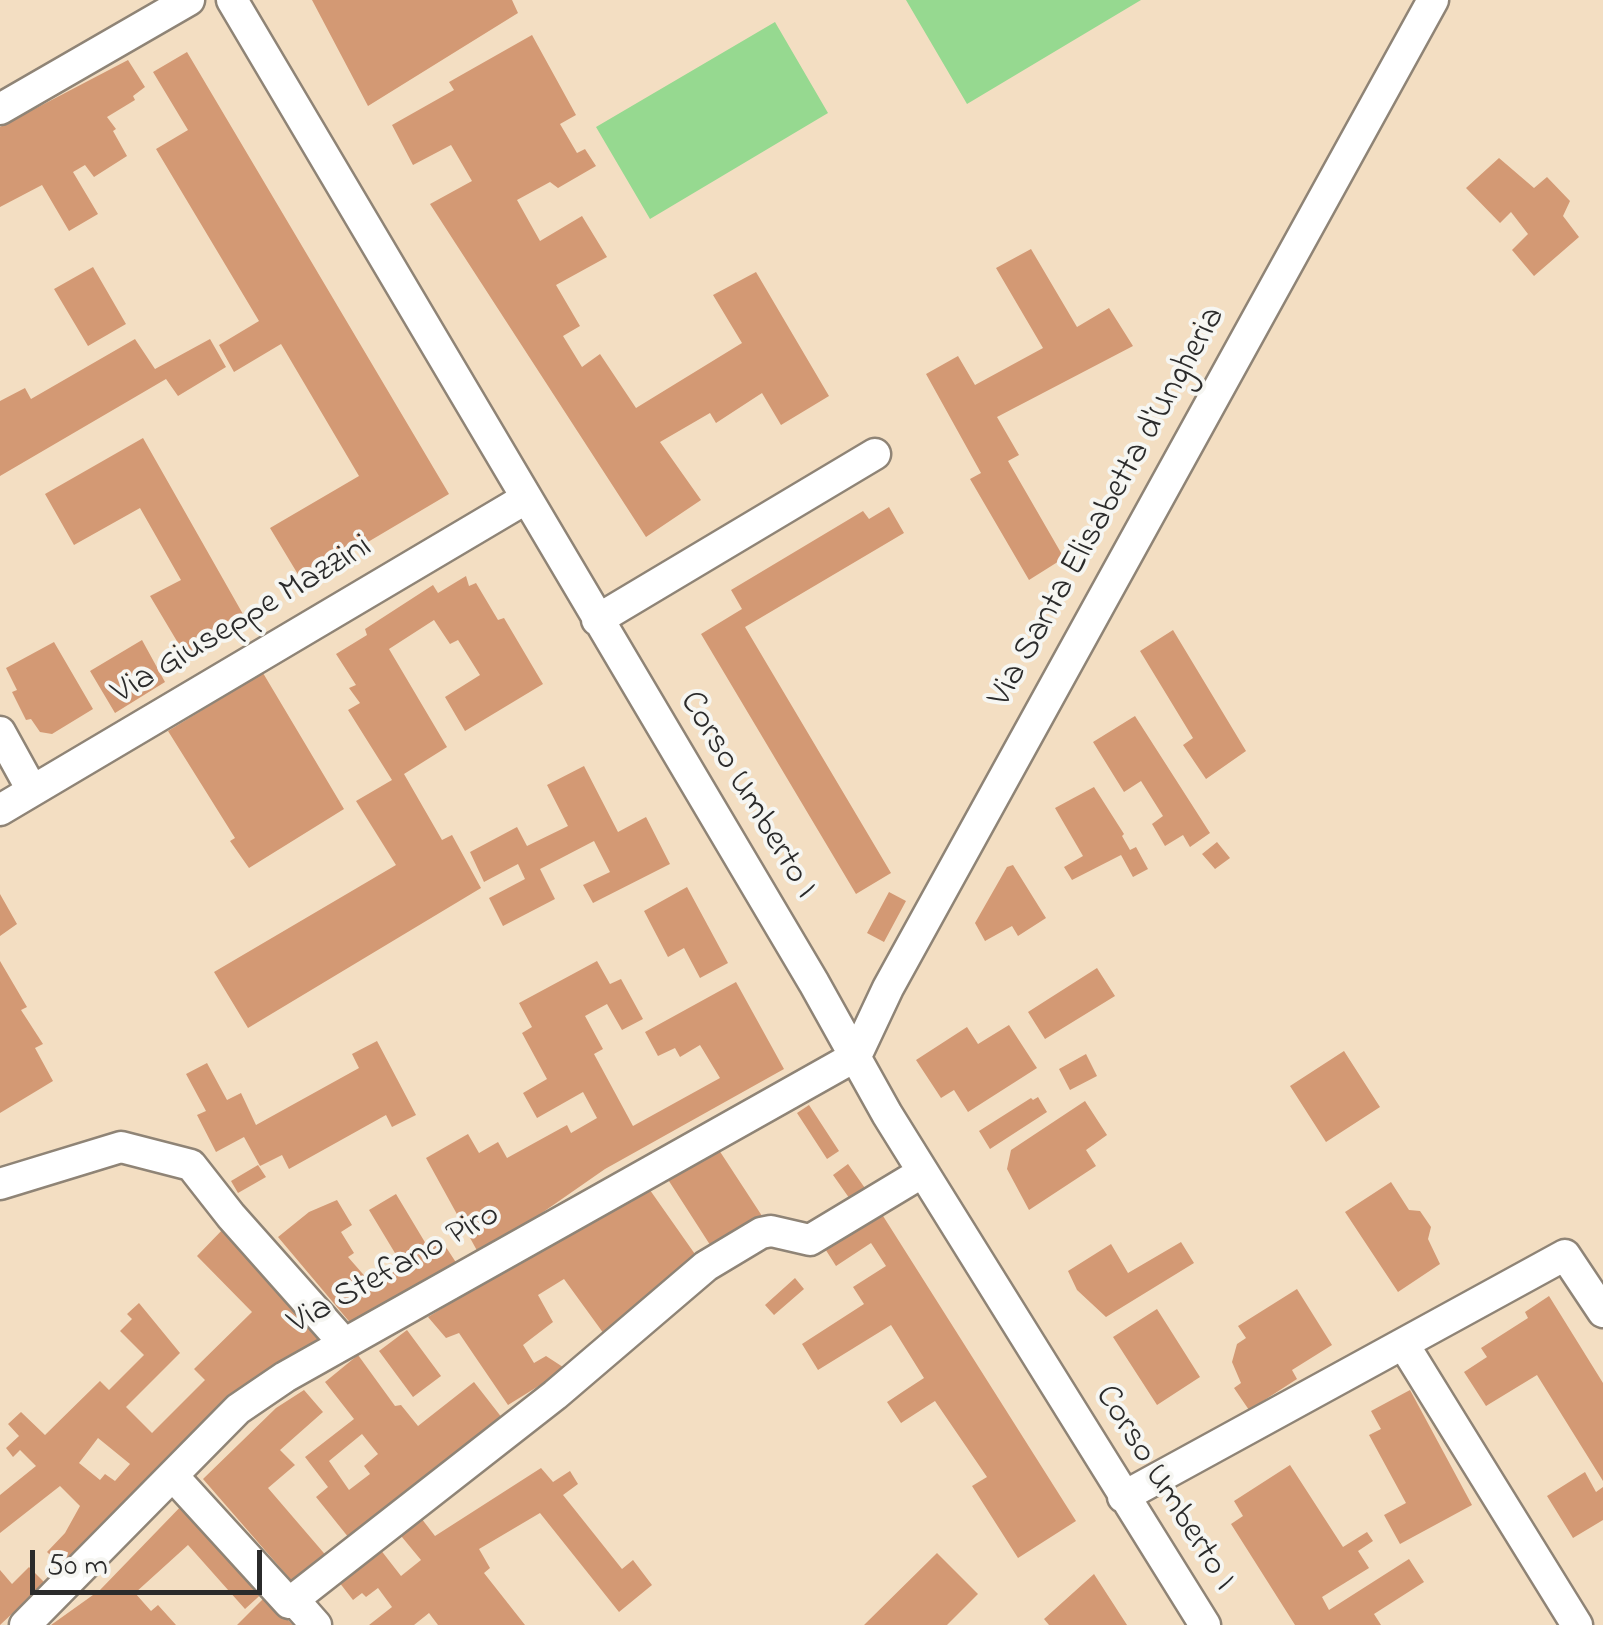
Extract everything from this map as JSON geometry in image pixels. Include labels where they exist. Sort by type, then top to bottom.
[{"type":"street","points":[[0,109],[189,0]]},
{"type":"street","name":"Corso Umberto I","points":[[232,0],[923,1172],[1204,1625]]},
{"type":"street","name":"Via Santa Elisabetta d'Ungheria","points":[[856,1056],[873,1016],[1433,0]]},
{"type":"street","points":[[597,620],[875,454]]},
{"type":"street","name":"Via Giuseppe Mazzini","points":[[0,810],[525,499]]},
{"type":"street","points":[[0,732],[32,790]]},
{"type":"street","name":"Via Stefano Piro","points":[[25,1625],[238,1409],[343,1342],[856,1056]]},
{"type":"street","points":[[0,1184],[121,1148],[192,1164],[231,1216],[343,1342]]},
{"type":"street","points":[[172,1476],[289,1602],[540,1407],[706,1266],[761,1232],[810,1240],[923,1172]]},
{"type":"street","points":[[1123,1498],[1566,1255],[1603,1312]]},
{"type":"street","points":[[1404,1345],[1577,1625]]},
{"type":"street","points":[[293,1599],[316,1625]]},
{"type":"green space","points":[[906,0],[1141,0],[967,104]]},
{"type":"green space","points":[[775,22],[828,113],[650,219],[596,127]]},
{"type":"building","points":[[312,0],[512,0],[518,13],[368,106]]},
{"type":"building","points":[[532,35],[576,115],[560,124],[577,153],[585,149],[596,166],[558,188],[550,182],[517,200],[540,241],[582,216],[607,257],[556,285],[580,326],[563,336],[582,367],[600,354],[636,408],[742,343],[713,295],[756,272],[829,396],[781,425],[762,393],[716,423],[710,413],[660,442],[701,500],[646,537],[430,204],[472,181],[451,145],[413,165],[392,125],[454,90],[449,82]]},
{"type":"building","points":[[187,52],[449,494],[302,581],[270,528],[359,476],[281,344],[234,372],[219,345],[259,321],[156,149],[188,130],[153,72]]},
{"type":"building","points":[[128,60],[145,87],[133,96],[135,100],[107,117],[127,156],[94,177],[85,165],[73,172],[98,214],[69,231],[42,185],[0,207],[0,127]]},
{"type":"building","points":[[1499,158],[1534,188],[1547,177],[1570,201],[1563,216],[1579,237],[1534,276],[1512,250],[1528,234],[1511,212],[1500,223],[1466,188]]},
{"type":"building","points":[[1031,249],[1077,327],[1109,308],[1133,346],[997,417],[1019,455],[1008,461],[1064,558],[1029,580],[970,479],[981,473],[926,374],[958,356],[975,385],[1043,348],[996,268]]},
{"type":"building","points":[[93,267],[126,324],[88,346],[54,289]]},
{"type":"building","points":[[135,339],[155,369],[210,339],[226,367],[178,396],[166,379],[0,476],[0,401],[25,388],[31,399]]},
{"type":"building","points":[[143,438],[248,623],[187,658],[150,596],[181,580],[140,508],[74,545],[45,494]]},
{"type":"building","points":[[889,507],[904,533],[745,627],[891,873],[856,894],[701,634],[742,609],[731,590],[863,511],[869,519]]},
{"type":"building","points":[[466,576],[469,586],[476,583],[498,620],[504,618],[543,684],[465,731],[445,697],[480,675],[458,640],[450,644],[434,620],[389,649],[447,747],[404,774],[442,840],[452,835],[481,888],[248,1028],[214,972],[396,865],[356,801],[392,780],[348,710],[360,703],[349,688],[356,685],[336,654],[367,635],[365,629],[433,585],[438,593]]},
{"type":"building","points":[[1173,630],[1246,751],[1206,779],[1183,745],[1193,738],[1140,651]]},
{"type":"building","points":[[142,640],[165,682],[115,713],[90,671]]},
{"type":"building","points":[[54,642],[93,709],[52,734],[40,732],[31,719],[26,720],[12,692],[17,690],[6,668]]},
{"type":"building","points":[[263,673],[344,809],[249,868],[230,841],[235,838],[168,731]]},
{"type":"building","points":[[1135,716],[1210,833],[1190,847],[1183,835],[1165,846],[1152,824],[1163,816],[1141,781],[1124,792],[1093,742]]},
{"type":"building","points":[[584,766],[618,832],[646,817],[670,864],[593,903],[583,885],[610,872],[594,841],[540,869],[555,899],[503,926],[489,898],[525,879],[518,864],[484,882],[470,852],[517,827],[527,846],[568,826],[547,785]]},
{"type":"building","points":[[1094,787],[1130,850],[1136,847],[1148,869],[1133,877],[1121,855],[1072,880],[1064,867],[1083,856],[1055,808]]},
{"type":"building","points":[[1217,842],[1230,858],[1215,869],[1202,854]]},
{"type":"building","points":[[1013,865],[1046,918],[1018,936],[1012,926],[985,941],[975,923],[1007,867]]},
{"type":"building","points":[[687,887],[728,963],[700,978],[684,948],[668,957],[644,911]]},
{"type":"building","points":[[889,892],[906,901],[884,942],[867,933]]},
{"type":"building","points":[[0,894],[17,924],[0,936]]},
{"type":"building","points":[[0,961],[27,1007],[21,1010],[43,1044],[35,1048],[53,1081],[0,1113]]},
{"type":"building","points":[[597,961],[610,984],[621,979],[643,1019],[622,1030],[607,1004],[585,1016],[603,1049],[594,1054],[633,1126],[720,1078],[700,1045],[680,1057],[675,1048],[658,1056],[645,1032],[736,982],[784,1069],[605,1169],[480,1256],[426,1158],[468,1134],[479,1153],[498,1142],[507,1158],[567,1125],[571,1133],[597,1118],[583,1092],[537,1118],[523,1093],[547,1079],[522,1033],[532,1027],[519,1003]]},
{"type":"building","points":[[1097,968],[1115,996],[1045,1039],[1028,1012]]},
{"type":"building","points":[[1009,1025],[1037,1068],[968,1112],[954,1090],[941,1098],[916,1060],[967,1027],[978,1044]]},
{"type":"building","points":[[377,1041],[416,1115],[392,1127],[386,1115],[289,1169],[282,1155],[260,1166],[244,1137],[216,1152],[197,1115],[206,1111],[186,1074],[207,1063],[227,1100],[241,1093],[256,1125],[359,1068],[352,1054]]},
{"type":"building","points":[[1344,1051],[1380,1107],[1326,1142],[1290,1086]]},
{"type":"building","points":[[1086,1054],[1097,1076],[1070,1090],[1059,1069]]},
{"type":"building","points":[[1038,1097],[1047,1112],[990,1149],[979,1131]]},
{"type":"building","points":[[1085,1101],[1107,1135],[1086,1150],[1096,1166],[1029,1210],[1007,1169],[1011,1150]]},
{"type":"building","points":[[809,1105],[839,1151],[827,1159],[797,1113]]},
{"type":"building","points":[[717,1147],[764,1219],[714,1251],[667,1178]]},
{"type":"building","points":[[848,1164],[867,1191],[852,1202],[833,1175]]},
{"type":"building","points":[[258,1165],[266,1177],[238,1193],[231,1181]]},
{"type":"building","points":[[1391,1182],[1409,1210],[1420,1211],[1431,1227],[1428,1239],[1440,1264],[1398,1292],[1345,1212]]},
{"type":"building","points":[[645,1183],[697,1257],[604,1334],[564,1279],[538,1295],[553,1322],[523,1345],[534,1363],[546,1356],[566,1369],[508,1405],[459,1333],[446,1338],[428,1317]]},
{"type":"building","points":[[396,1194],[429,1249],[442,1241],[457,1264],[353,1326],[278,1237],[309,1212],[337,1200],[352,1225],[341,1232],[354,1253],[348,1257],[369,1281],[401,1263],[369,1210]]},
{"type":"building","points":[[878,1208],[1076,1521],[1018,1558],[972,1486],[987,1477],[935,1401],[901,1423],[887,1402],[924,1378],[891,1325],[818,1370],[802,1344],[864,1304],[853,1287],[886,1266],[871,1243],[836,1266],[822,1244]]},
{"type":"building","points":[[226,1226],[323,1336],[254,1387],[64,1568],[47,1552],[65,1533],[80,1506],[60,1486],[0,1533],[0,1495],[36,1466],[20,1450],[13,1457],[6,1448],[19,1436],[8,1424],[21,1412],[45,1435],[100,1381],[109,1390],[144,1355],[120,1331],[132,1319],[127,1314],[139,1303],[180,1353],[126,1407],[152,1433],[205,1380],[194,1369],[252,1312],[197,1256]],"holes":[[[98,1438],[130,1464],[115,1481],[105,1474],[100,1480],[79,1463]]]},
{"type":"building","points":[[1181,1242],[1194,1263],[1106,1317],[1077,1290],[1068,1271],[1111,1244],[1128,1273]]},
{"type":"building","points":[[795,1278],[804,1289],[774,1315],[765,1305]]},
{"type":"building","points":[[1297,1289],[1332,1345],[1292,1370],[1297,1379],[1249,1410],[1234,1388],[1241,1383],[1232,1362],[1237,1344],[1246,1338],[1238,1326]]},
{"type":"building","points":[[1549,1296],[1603,1383],[1603,1481],[1537,1375],[1486,1406],[1464,1372],[1487,1357],[1481,1348],[1528,1318],[1525,1312]]},
{"type":"building","points":[[1157,1309],[1200,1377],[1157,1405],[1113,1337]]},
{"type":"building","points":[[407,1330],[441,1376],[413,1397],[379,1351]]},
{"type":"building","points":[[358,1355],[395,1406],[401,1405],[418,1426],[474,1382],[506,1423],[353,1543],[316,1497],[328,1487],[305,1457],[354,1419],[325,1382]],"holes":[[[362,1434],[378,1454],[364,1466],[370,1474],[349,1490],[329,1461]]]},
{"type":"building","points":[[304,1390],[323,1412],[280,1450],[295,1465],[268,1488],[329,1559],[297,1587],[203,1479],[276,1408]]},
{"type":"building","points":[[1410,1390],[1472,1505],[1400,1544],[1384,1515],[1406,1503],[1369,1435],[1381,1429],[1371,1411]]},
{"type":"building","points":[[1290,1465],[1343,1547],[1367,1532],[1373,1541],[1358,1551],[1369,1568],[1322,1597],[1329,1610],[1409,1559],[1424,1582],[1374,1614],[1381,1625],[1295,1625],[1231,1524],[1243,1516],[1234,1501]]},
{"type":"building","points":[[541,1468],[553,1482],[570,1471],[578,1484],[563,1495],[622,1569],[633,1560],[652,1585],[619,1612],[540,1513],[479,1549],[490,1568],[484,1573],[525,1625],[438,1625],[429,1613],[414,1625],[369,1625],[392,1607],[378,1588],[353,1600],[339,1582],[380,1549],[401,1576],[421,1560],[397,1531],[418,1514],[435,1536]]},
{"type":"building","points":[[1585,1472],[1596,1492],[1603,1487],[1603,1520],[1573,1538],[1547,1496]]},
{"type":"building","points":[[187,1500],[267,1589],[245,1609],[188,1545],[135,1593],[151,1611],[158,1605],[176,1625],[51,1625],[100,1590]]},
{"type":"building","points":[[937,1553],[978,1594],[947,1625],[864,1625]]},
{"type":"building","points":[[29,1567],[45,1583],[0,1625],[0,1570],[12,1584]]},
{"type":"building","points":[[1094,1574],[1127,1625],[1049,1625],[1044,1619]]},
{"type":"building","points":[[265,1597],[293,1625],[237,1625]]}]
